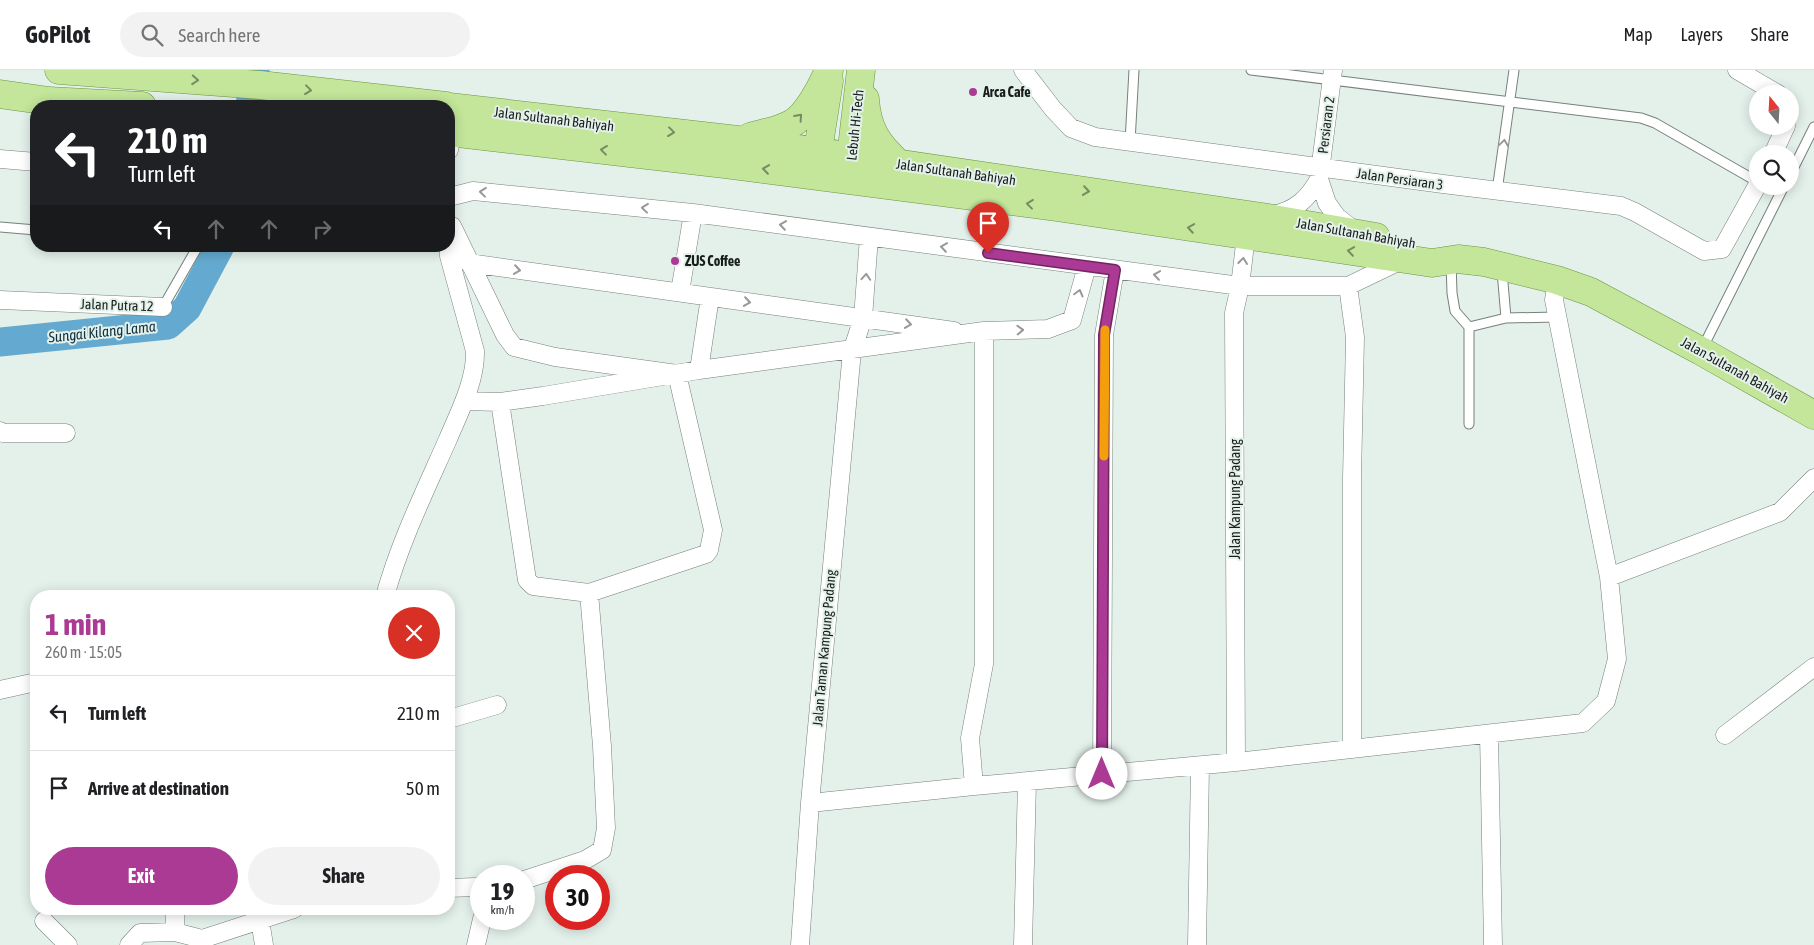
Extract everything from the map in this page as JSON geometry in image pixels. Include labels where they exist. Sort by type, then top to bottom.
[{"type":"main road","name":"Jalan Sultanah Bahiyah","points":[[59,70],[249,84],[327,100]]},
{"type":"main road","points":[[738,140],[782,129],[793,123],[801,116],[822,86],[830,70]]},
{"type":"main road","points":[[816,164],[830,70]]},
{"type":"main road","points":[[861,70],[868,120],[872,134],[886,152],[899,164]]},
{"type":"main road","name":"Lebuh Hi-Tech","points":[[850,169],[861,70]]},
{"type":"main road","points":[[0,94],[42,100]]},
{"type":"main road","name":"Jalan Sultanah Bahiyah","points":[[455,125],[738,140],[816,164]]},
{"type":"main road","name":"Jalan Sultanah Bahiyah","points":[[455,126],[816,164],[1058,207],[1254,227],[1359,234],[1435,247],[1455,259]]},
{"type":"main road","name":"Jalan Sultanah Bahiyah","points":[[850,169],[899,164],[1254,227],[1404,259],[1432,263],[1455,259],[1502,266],[1557,280],[1591,292],[1814,415]]},
{"type":"street","name":"Jalan Persiaran 3","points":[[1023,70],[1053,109],[1071,128],[1095,137],[1320,174],[1621,206],[1704,251],[1722,249],[1751,195]]},
{"type":"street","points":[[1737,70],[1763,85]]},
{"type":"street","name":"Persiaran 2","points":[[1320,174],[1332,75]]},
{"type":"street","points":[[0,159],[30,162]]},
{"type":"street","points":[[1254,227],[1293,209],[1311,193],[1320,174]]},
{"type":"street","points":[[1320,174],[1324,197],[1337,217],[1359,234]]},
{"type":"street","points":[[455,196],[473,191],[693,213],[1240,286],[1348,286],[1404,259]]},
{"type":"street","points":[[680,292],[693,213]]},
{"type":"street","name":"Jalan Kampung Padang","points":[[1236,762],[1234,313],[1254,227]]},
{"type":"street","points":[[455,233],[505,335],[514,347],[555,357],[677,374]]},
{"type":"street","name":"Jalan Taman Kampung Padang","points":[[800,945],[810,803],[852,350],[863,318],[869,237]]},
{"type":"street","points":[[387,590],[394,563],[464,401],[476,361],[449,252]]},
{"type":"street","points":[[469,263],[863,318],[978,332]]},
{"type":"street","points":[[464,401],[500,402],[700,370],[978,332],[1048,329],[1072,320],[1087,266]]},
{"type":"street","points":[[1102,774],[1104,335],[1115,270]]},
{"type":"street","points":[[810,803],[1200,766],[1583,723],[1606,702],[1618,660],[1609,577],[1554,300],[1557,280]]},
{"type":"street","points":[[1348,286],[1355,337],[1352,478],[1352,749]]},
{"type":"street","points":[[700,370],[710,297]]},
{"type":"street","name":"Jalan Putra 12","points":[[0,300],[163,307]]},
{"type":"street","points":[[974,786],[970,738],[984,664],[978,332]]},
{"type":"street","points":[[500,402],[526,575],[529,583],[532,586],[590,593],[703,556],[709,550],[713,530],[677,374]]},
{"type":"street","points":[[0,431],[3,433],[66,433]]},
{"type":"street","points":[[1609,577],[1780,512],[1814,478]]},
{"type":"street","points":[[535,876],[585,860],[602,850],[606,828],[602,746],[590,593]]},
{"type":"street","points":[[1725,735],[1814,667]]},
{"type":"street","points":[[0,690],[30,683]]},
{"type":"street","points":[[455,717],[497,705]]},
{"type":"street","points":[[1489,734],[1493,945]]},
{"type":"street","points":[[1198,945],[1200,766]]},
{"type":"street","points":[[1022,945],[1027,781]]},
{"type":"street","points":[[455,888],[470,887]]},
{"type":"street","points":[[175,915],[175,932]]},
{"type":"street","points":[[129,945],[140,934],[175,932],[202,939],[275,915]]},
{"type":"street","points":[[260,920],[264,945]]},
{"type":"street","points":[[44,921],[68,945]]},
{"type":"street","points":[[476,945],[479,930]]},
{"type":"lane","points":[[1130,142],[1134,70]]},
{"type":"lane","points":[[1251,70],[1332,75],[1510,102],[1641,118],[1655,123],[1749,178]]},
{"type":"lane","points":[[1497,192],[1514,70]]},
{"type":"lane","points":[[1799,157],[1814,127]]},
{"type":"lane","points":[[1701,351],[1779,195]]},
{"type":"lane","points":[[0,227],[30,230]]},
{"type":"lane","name":"Jalan Putra 12","points":[[163,307],[195,252]]},
{"type":"lane","points":[[1455,259],[1452,293],[1456,311],[1469,326],[1469,424]]},
{"type":"lane","points":[[1502,266],[1506,318]]},
{"type":"lane","points":[[1469,326],[1506,318],[1557,317]]},
{"type":"waterway","name":"Sungai Kilang Lama","points":[[251,100],[255,70]]},
{"type":"waterway","name":"Sungai Kilang Lama","points":[[0,342],[168,325],[187,308],[217,252]]},
{"type":"slow traffic","points":[[1104,456],[1105,330]]},
{"type":"place","name":"Arca Cafe","points":[[973,92]]},
{"type":"place","name":"ZUS Coffee","points":[[675,261]]},
{"type":"route","points":[[988,253],[1115,270],[1104,335],[1102,774]]}]
